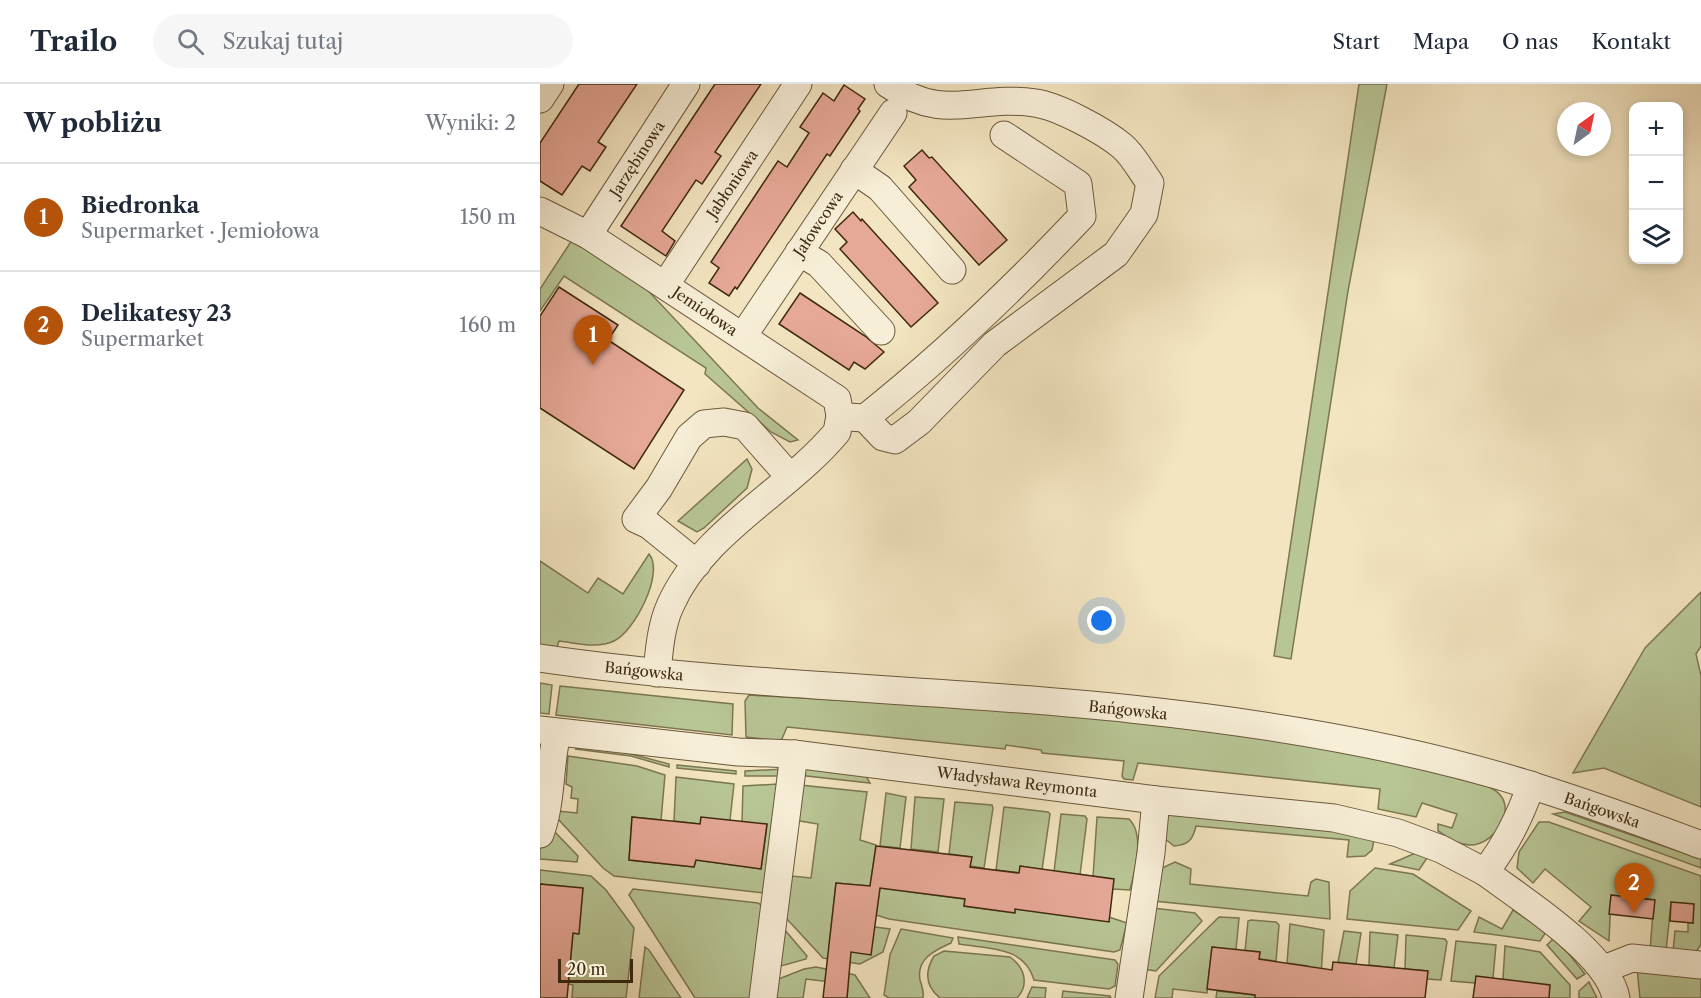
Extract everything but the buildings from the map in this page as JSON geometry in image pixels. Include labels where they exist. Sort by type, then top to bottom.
[{"type":"street","points":[[540,99],[550,84]]},
{"type":"street","name":"Jarzębinowa","points":[[588,235],[686,84]]},
{"type":"street","name":"Jabłoniowa","points":[[666,284],[798,84]]},
{"type":"street","name":"Jemiołowa","points":[[540,212],[588,235],[666,284],[837,399],[847,422],[895,440],[920,422],[995,344],[1116,254],[1144,214],[1150,183],[1122,146],[1073,117],[1046,106],[1036,103],[1004,102],[950,107],[909,99],[888,84]]},
{"type":"street","name":"Jałowcowa","points":[[743,336],[893,113]]},
{"type":"street","points":[[657,673],[664,620],[676,593],[697,564],[724,535],[790,477],[847,422],[960,336],[1082,216],[1078,184],[1004,135]]},
{"type":"street","points":[[854,170],[880,188],[952,270]]},
{"type":"street","points":[[799,252],[819,264],[881,331]]},
{"type":"street","points":[[697,564],[649,525],[636,519],[659,488],[689,437],[704,423],[724,422],[745,426],[790,477]]},
{"type":"street","name":"Bańgowska","points":[[540,658],[657,673],[1130,708],[1344,739],[1531,785],[1701,845]]},
{"type":"street","points":[[540,834],[546,818],[553,751],[549,731]]},
{"type":"street","name":"Władysława Reymonta","points":[[549,731],[738,752],[794,754],[1156,800],[1334,818],[1398,833],[1441,849],[1485,872],[1564,931],[1604,969]]},
{"type":"street","points":[[763,998],[794,754]]},
{"type":"street","points":[[1485,872],[1500,852],[1524,809],[1531,785]]},
{"type":"street","points":[[1129,998],[1151,853],[1156,800]]},
{"type":"street","points":[[1616,998],[1604,969],[1632,958],[1701,965]]},
{"type":"green space","points":[[1359,84],[1387,84],[1348,291],[1291,659],[1274,656]]},
{"type":"green space","points":[[572,240],[640,282],[758,408],[798,440],[790,442],[771,432],[705,374],[706,368],[564,276],[540,311],[540,289]]},
{"type":"green space","points":[[747,459],[752,469],[747,488],[704,528],[697,532],[678,521]]},
{"type":"green space","points":[[649,554],[653,563],[650,588],[638,615],[622,635],[614,641],[601,645],[559,641],[557,647],[540,645],[540,561],[588,593],[598,578],[623,594]]},
{"type":"green space","points":[[1701,592],[1701,646],[1696,654],[1701,676],[1701,807],[1604,768],[1573,773],[1645,648]]},
{"type":"green space","points":[[540,683],[552,685],[549,714],[540,713]]},
{"type":"green space","points":[[560,686],[733,704],[732,735],[556,715]]},
{"type":"green space","points":[[749,695],[1017,711],[1196,728],[1285,741],[1373,758],[1482,784],[1501,796],[1505,804],[1505,812],[1499,828],[1493,835],[1478,844],[1466,845],[1438,831],[1438,824],[1452,828],[1457,814],[1422,803],[1416,817],[1378,809],[1380,789],[1138,763],[1133,780],[1124,779],[1122,776],[1124,761],[1042,753],[1041,750],[1006,745],[1005,749],[787,727],[781,741],[746,737],[745,701]]},
{"type":"green space","points":[[590,743],[669,764],[669,767],[631,756],[575,749]]},
{"type":"green space","points":[[568,756],[637,766],[665,775],[661,820],[632,817],[629,860],[694,867],[696,860],[761,869],[767,825],[742,822],[743,786],[778,784],[764,893],[614,876],[603,868],[558,819],[558,811],[577,813],[578,799],[571,798],[572,787],[566,784]]},
{"type":"green space","points":[[677,765],[736,771],[736,774],[677,768]]},
{"type":"green space","points":[[799,767],[864,773],[870,783],[798,775]]},
{"type":"green space","points":[[784,769],[783,776],[745,776],[745,771]]},
{"type":"green space","points":[[676,777],[734,784],[730,820],[700,824],[674,821]]},
{"type":"green space","points":[[800,785],[867,792],[860,840],[876,845],[870,886],[836,883],[829,947],[875,927],[890,929],[883,952],[860,964],[823,958],[786,918],[792,876],[811,878],[818,824],[800,821],[795,816]]},
{"type":"green space","points":[[886,793],[906,797],[900,848],[880,846]]},
{"type":"green space","points":[[915,797],[944,799],[938,852],[911,849]]},
{"type":"green space","points":[[955,802],[992,805],[984,868],[970,866],[971,857],[949,854]]},
{"type":"green space","points":[[1004,807],[1050,814],[1042,870],[1021,866],[1019,873],[996,870]]},
{"type":"green space","points":[[1171,811],[1366,831],[1374,840],[1372,850],[1365,856],[1347,857],[1349,840],[1196,826],[1189,840],[1174,846],[1164,838],[1165,816]]},
{"type":"green space","points":[[1565,812],[1701,859],[1701,868],[1553,814]]},
{"type":"green space","points":[[1061,814],[1085,816],[1087,819],[1080,875],[1054,872]]},
{"type":"green space","points":[[1097,817],[1129,819],[1134,826],[1138,843],[1130,890],[1113,889],[1093,877]]},
{"type":"green space","points":[[1539,822],[1549,822],[1701,876],[1701,944],[1695,954],[1673,952],[1675,931],[1688,932],[1688,923],[1693,923],[1671,903],[1666,951],[1650,950],[1654,900],[1611,895],[1609,941],[1579,921],[1591,907],[1545,869],[1533,883],[1517,868],[1519,852]]},
{"type":"green space","points":[[553,830],[578,856],[577,862],[540,859],[540,849]]},
{"type":"green space","points":[[1420,851],[1429,855],[1419,870],[1390,864]]},
{"type":"green space","points":[[1175,862],[1191,869],[1190,884],[1308,896],[1311,882],[1316,879],[1329,882],[1330,919],[1154,901],[1162,868]]},
{"type":"green space","points":[[1375,868],[1413,874],[1471,911],[1458,930],[1347,919],[1350,891]]},
{"type":"green space","points":[[540,870],[591,876],[606,890],[634,928],[626,998],[572,998],[573,985],[568,984],[573,933],[578,934],[583,889],[540,884]]},
{"type":"green space","points":[[880,888],[965,899],[964,906],[1014,913],[1015,909],[1109,917],[1127,923],[1120,950],[1114,952],[889,919],[876,915]]},
{"type":"green space","points":[[633,889],[758,903],[765,907],[753,998],[695,998],[629,895]]},
{"type":"green space","points":[[1153,908],[1195,913],[1202,921],[1156,971],[1143,969]]},
{"type":"green space","points":[[1513,910],[1546,932],[1540,941],[1474,932],[1479,917],[1502,929]]},
{"type":"green space","points":[[1219,917],[1239,918],[1236,950],[1212,947],[1207,993],[1173,989],[1172,998],[1155,998],[1159,976]]},
{"type":"green space","points":[[1248,921],[1276,922],[1279,925],[1276,961],[1259,959],[1260,952],[1245,951]]},
{"type":"green space","points":[[1290,924],[1324,930],[1320,991],[1305,998],[1308,966],[1287,963]]},
{"type":"green space","points":[[784,929],[807,956],[806,959],[781,966],[777,963]]},
{"type":"green space","points":[[901,929],[953,938],[951,943],[928,956],[921,966],[920,980],[923,998],[889,998],[884,995],[890,955]]},
{"type":"green space","points":[[1344,931],[1361,933],[1356,964],[1338,962]]},
{"type":"green space","points":[[1370,932],[1398,935],[1394,968],[1369,965]]},
{"type":"green space","points":[[1406,935],[1445,939],[1447,942],[1441,980],[1427,979],[1427,971],[1405,969]]},
{"type":"green space","points":[[958,937],[1115,960],[1118,964],[1115,986],[1109,989],[1034,980],[1029,969],[1014,955],[1004,951],[959,944]]},
{"type":"green space","points":[[1553,939],[1585,974],[1577,979],[1547,945]]},
{"type":"green space","points":[[1456,941],[1496,945],[1493,978],[1475,983],[1451,981]]},
{"type":"green space","points":[[1505,946],[1540,952],[1570,985],[1570,998],[1525,998],[1503,979]]},
{"type":"green space","points":[[645,947],[649,950],[681,998],[639,998]]},
{"type":"green space","points":[[944,951],[1010,957],[1019,966],[1024,976],[1021,993],[1017,998],[940,998],[931,988],[928,973],[934,956]]},
{"type":"green space","points":[[816,967],[855,975],[870,998],[847,998],[848,984],[806,979],[803,998],[774,998],[776,980],[804,969]]},
{"type":"green space","points":[[1637,968],[1701,975],[1701,998],[1640,998]]},
{"type":"green space","points":[[1589,982],[1597,998],[1579,998],[1579,991]]},
{"type":"green space","points":[[1032,987],[1046,988],[1045,998],[1027,998]]},
{"type":"green space","points":[[1063,991],[1110,996],[1111,998],[1062,998]]},
{"type":"green space","points":[[1217,991],[1255,995],[1255,998],[1216,998]]},
{"type":"place","name":"Biedronka","points":[[593,365]]},
{"type":"place","name":"Delikatesy 23","points":[[1634,913]]}]
